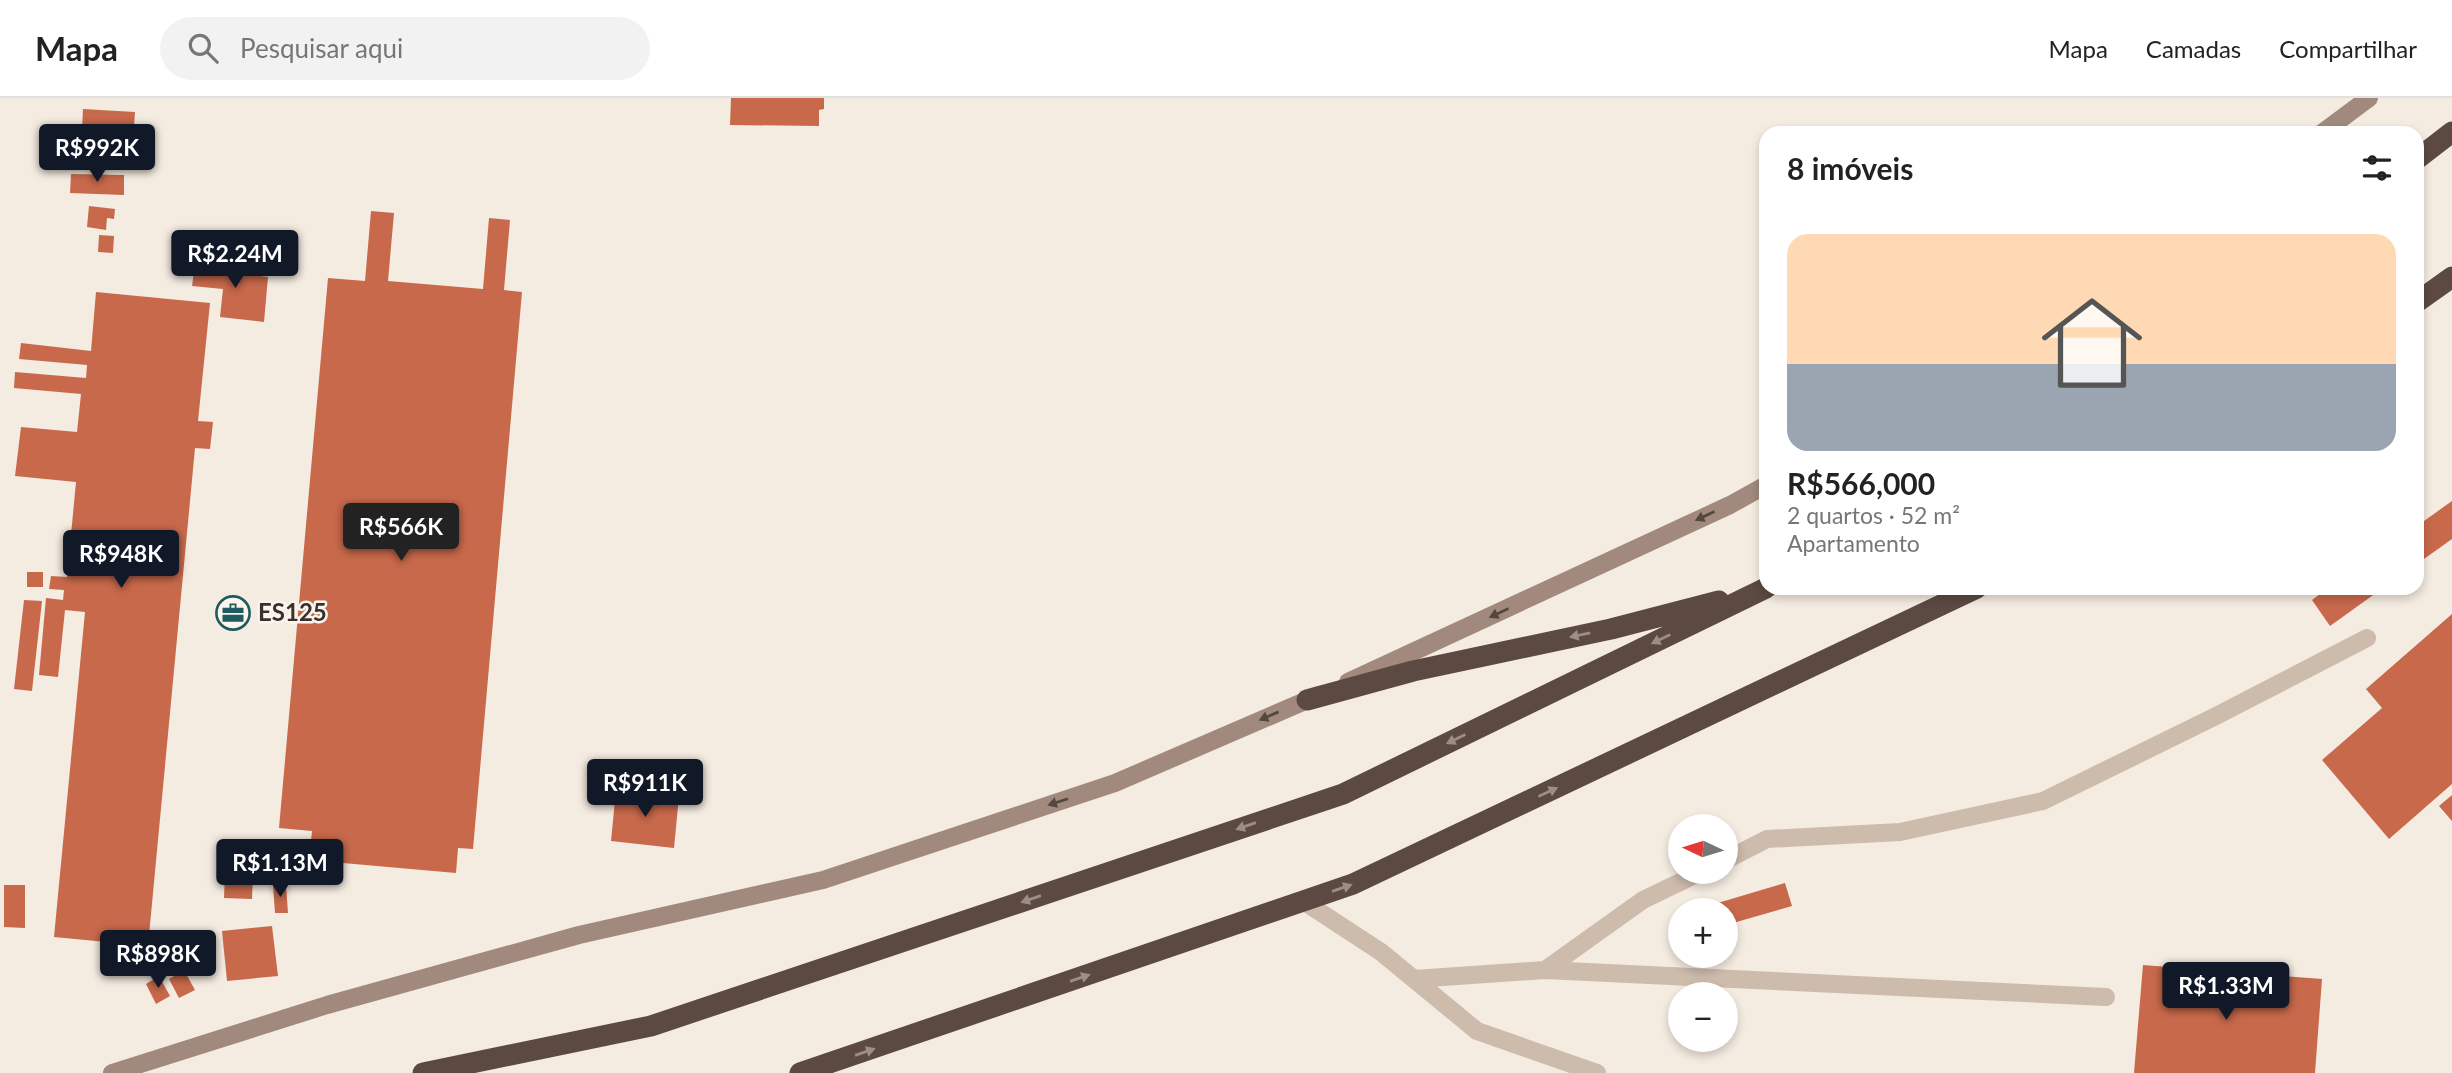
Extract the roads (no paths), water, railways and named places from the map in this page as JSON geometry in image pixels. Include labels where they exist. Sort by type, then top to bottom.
[{"type":"highway","points":[[2424,154],[2452,132]]},
{"type":"highway","points":[[2424,297],[2452,277]]},
{"type":"highway","points":[[1307,700],[1413,671],[1611,629],[1759,590]]},
{"type":"highway","points":[[423,1073],[651,1026],[1343,794],[1759,591]]},
{"type":"highway","points":[[800,1073],[1353,884],[1962,595]]},
{"type":"street","points":[[2331,126],[2369,98]]},
{"type":"street","points":[[113,1073],[327,1005],[579,935],[823,880],[1115,783],[1307,700],[1658,539],[1759,488]]},
{"type":"lane","points":[[1738,854],[1768,839],[1900,832],[2043,801],[2367,638]]},
{"type":"lane","points":[[1545,970],[1643,900],[1676,884]]},
{"type":"lane","points":[[1303,901],[1381,951],[1477,1031],[1597,1073]]},
{"type":"lane","points":[[1414,979],[1545,970],[2106,997]]},
{"type":"place","name":"ES125","points":[[233,613]]}]
